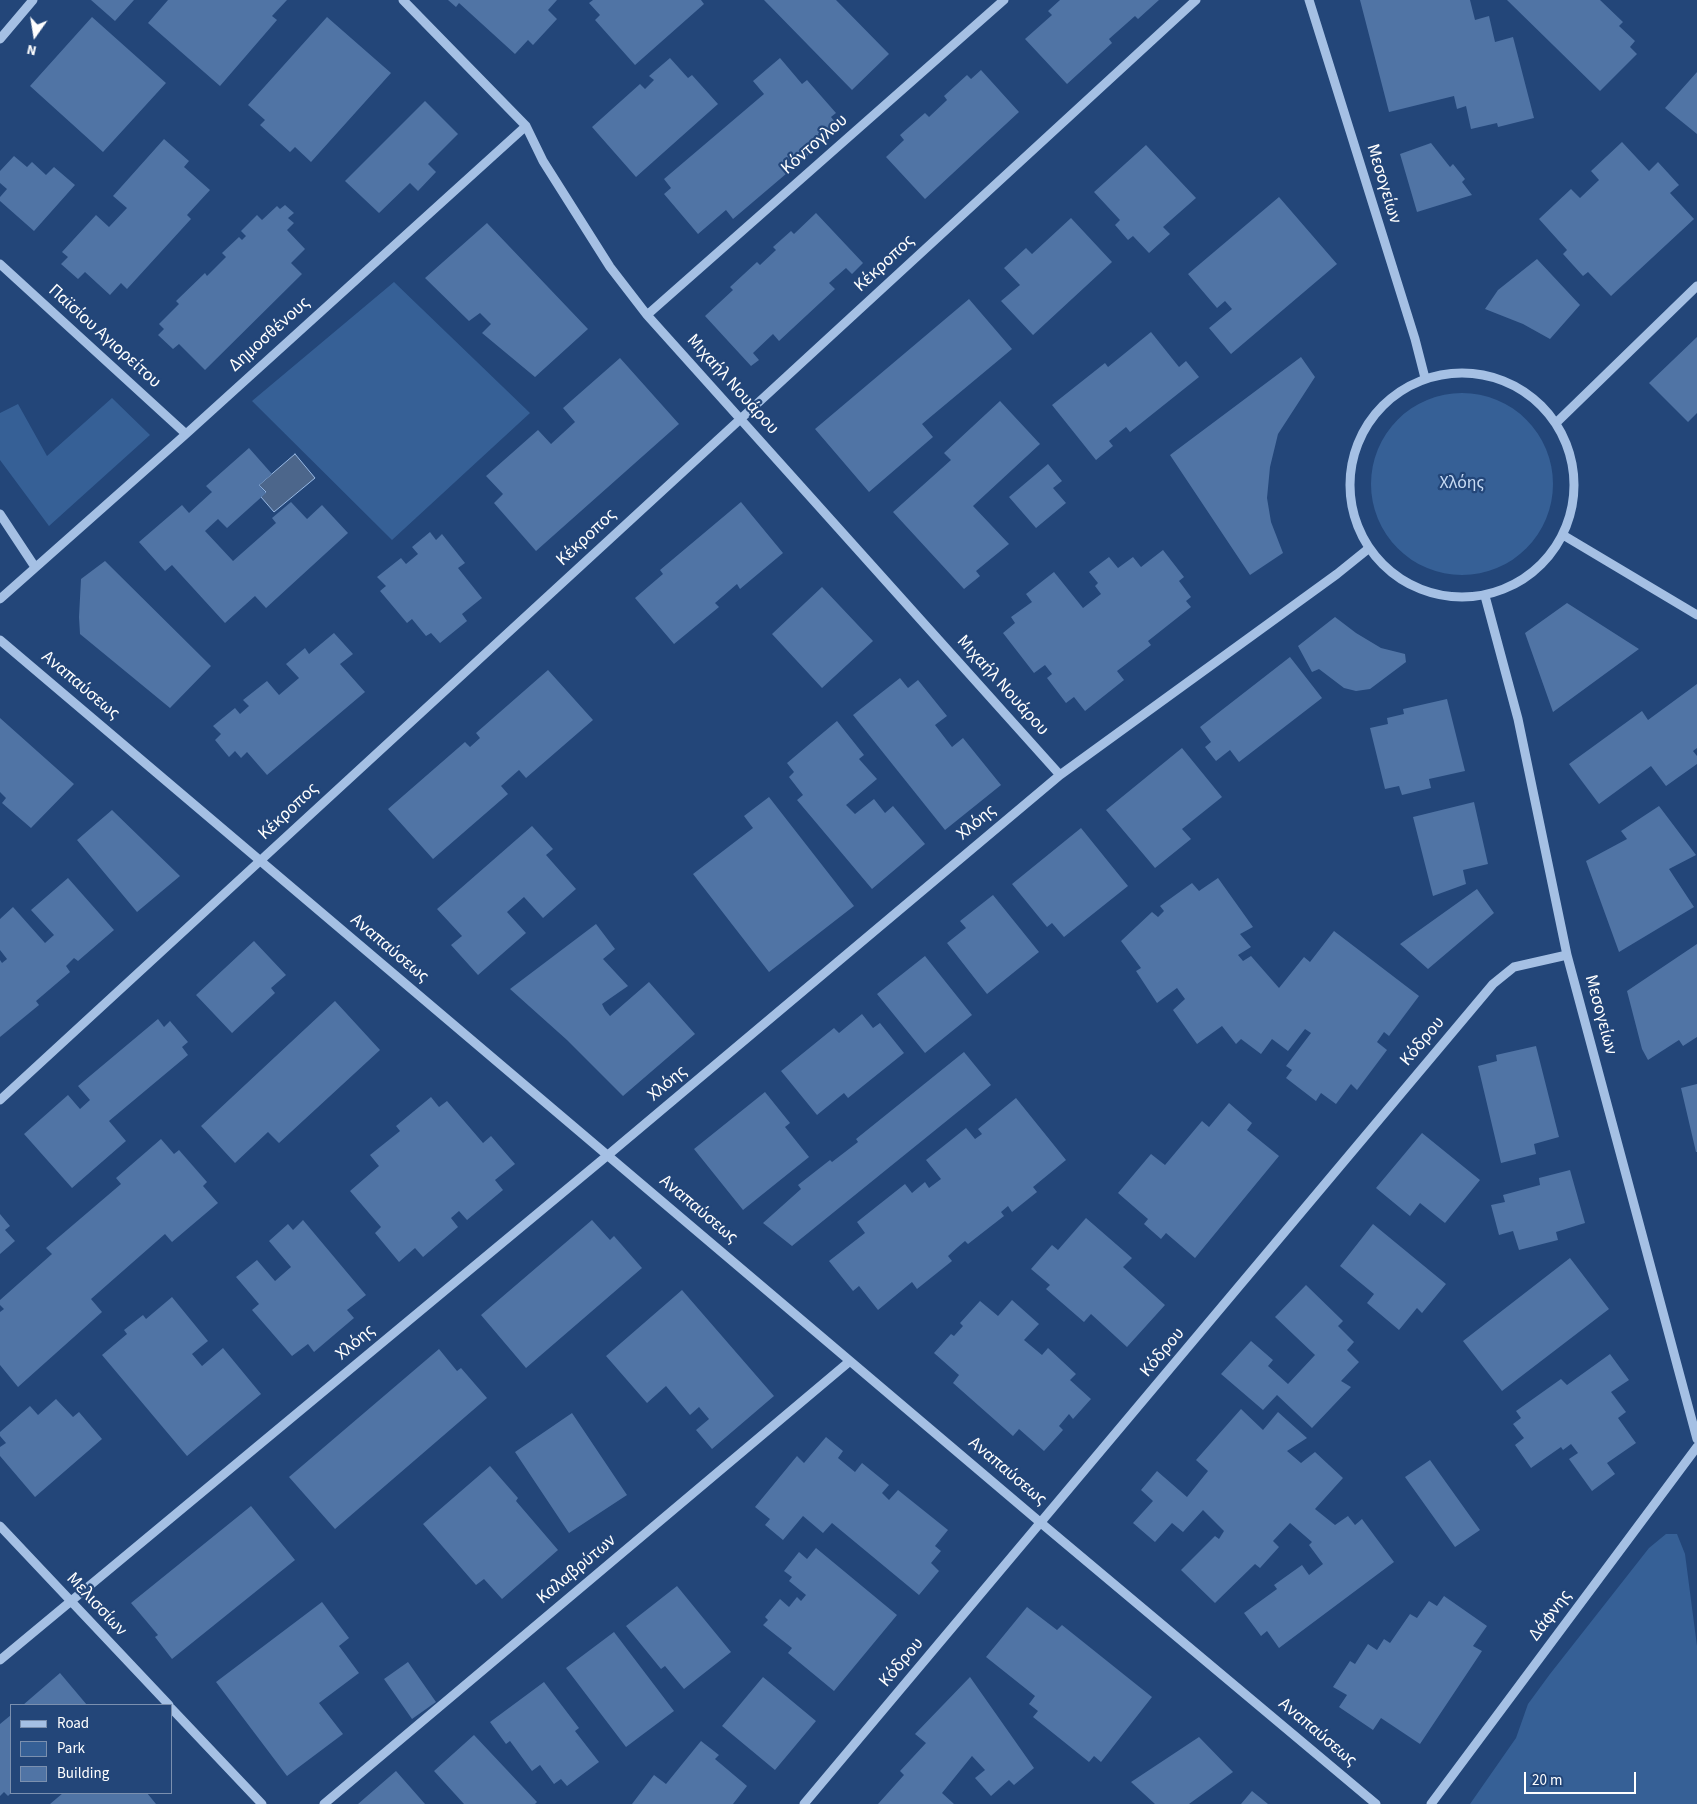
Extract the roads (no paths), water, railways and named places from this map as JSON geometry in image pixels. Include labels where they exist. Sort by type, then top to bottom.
[{"type":"street","points":[[0,39],[34,0]]},
{"type":"street","name":"Μιχαήλ Νουάρου","points":[[404,0],[526,126],[543,160],[605,259],[647,314],[1060,775]]},
{"type":"street","name":"Κόντογλου","points":[[647,314],[1004,0]]},
{"type":"street","name":"Κέκροπος","points":[[0,1100],[1196,0]]},
{"type":"street","name":"Μεσογείων","points":[[1309,0],[1426,378]]},
{"type":"street","name":"Δημοσθένους","points":[[0,599],[186,434],[526,126]]},
{"type":"street","name":"Παϊσίου Αγιορείτου","points":[[0,264],[186,434]]},
{"type":"street","points":[[1556,424],[1697,286]]},
{"type":"street","points":[[1462,372],[1499,378],[1532,396],[1556,424],[1569,450],[1575,478],[1573,508],[1563,535],[1550,556],[1531,574],[1509,588],[1485,596],[1452,598],[1419,590],[1390,573],[1368,549],[1353,518],[1348,483],[1354,449],[1370,418],[1395,394],[1426,378],[1462,372]]},
{"type":"street","points":[[0,514],[35,567]]},
{"type":"street","points":[[1563,535],[1697,615]]},
{"type":"street","name":"Χλόης","points":[[0,1660],[608,1155],[1060,775],[1337,574],[1368,549]]},
{"type":"street","name":"Μεσογείων","points":[[1485,596],[1518,719],[1567,954],[1697,1439]]},
{"type":"street","name":"Αναπαύσεως","points":[[0,640],[1376,1804]]},
{"type":"street","name":"Κόδρου","points":[[804,1804],[1493,984],[1514,967],[1567,954]]},
{"type":"street","name":"Καλαβρύτων","points":[[324,1804],[850,1361]]},
{"type":"street","name":"Δάφνης","points":[[1431,1804],[1697,1447]]},
{"type":"street","name":"Μελισσίων","points":[[0,1526],[168,1704]]},
{"type":"street","points":[[172,1709],[262,1804]]}]
